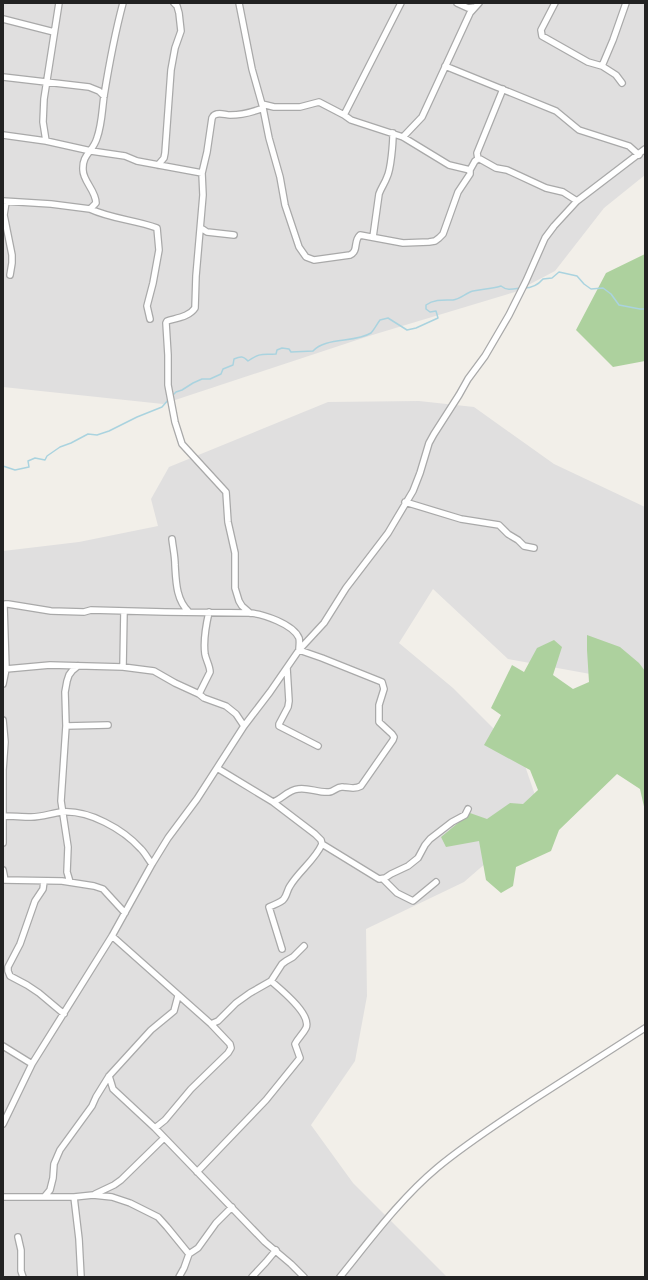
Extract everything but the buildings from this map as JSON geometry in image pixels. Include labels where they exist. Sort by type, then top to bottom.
[{"type":"street","points":[[46,141],[43,110],[59,3]]},
{"type":"street","points":[[90,209],[96,203],[96,198],[84,174],[84,158],[92,151],[100,131],[104,96],[123,3]]},
{"type":"street","points":[[158,165],[164,158],[165,153],[171,70],[174,48],[181,31],[179,13],[177,6],[174,3]]},
{"type":"street","points":[[239,3],[269,138],[280,176],[285,205],[299,247],[306,257],[314,260],[354,254],[357,236],[360,235],[403,243],[435,241],[443,234],[458,192],[468,176],[474,161],[478,159]]},
{"type":"street","points":[[344,115],[401,3]]},
{"type":"street","points":[[457,3],[469,11]]},
{"type":"street","points":[[555,3],[541,30],[542,36],[588,62],[602,66],[616,75],[622,83]]},
{"type":"street","points":[[602,66],[626,3]]},
{"type":"street","points":[[403,137],[422,117],[469,11],[477,5]]},
{"type":"street","points":[[3,19],[54,32]]},
{"type":"street","points":[[445,66],[556,111],[579,130],[629,146],[639,155]]},
{"type":"street","points":[[3,77],[89,87],[99,91],[104,96]]},
{"type":"street","points":[[478,159],[477,153],[503,89]]},
{"type":"street","points":[[250,613],[239,601],[235,588],[235,553],[228,522],[226,492],[182,444],[175,422],[168,385],[166,321],[179,318],[195,308],[196,276],[204,195],[202,174],[212,118],[219,114],[231,115],[252,112],[262,106],[300,107],[318,102],[356,122],[403,137],[449,165],[470,170]]},
{"type":"street","points":[[373,237],[379,194],[387,179],[390,169],[393,133]]},
{"type":"street","points":[[3,135],[46,141],[92,151],[125,156],[158,165],[202,174]]},
{"type":"street","points":[[3,1124],[32,1064],[112,936],[168,838],[197,799],[244,726],[299,650],[324,623],[346,588],[388,532],[413,491],[429,443],[468,379],[485,356],[509,315],[545,238],[554,226],[578,201],[645,149]]},
{"type":"street","points":[[478,159],[496,168],[507,170],[546,188],[563,192],[578,201]]},
{"type":"street","points":[[9,272],[12,255],[4,215],[5,202],[51,204],[90,209],[102,214],[157,228],[158,250],[153,283],[146,306],[150,319]]},
{"type":"street","points":[[201,228],[207,232],[234,235]]},
{"type":"street","points":[[405,502],[462,519],[499,525],[524,546],[534,548]]},
{"type":"street","points":[[172,540],[176,584],[182,603],[189,612]]},
{"type":"street","points":[[3,684],[6,669],[4,647],[5,604],[80,612],[91,610],[262,614],[295,632],[300,642],[299,650]]},
{"type":"street","points":[[123,667],[124,611]]},
{"type":"street","points":[[199,694],[210,672],[205,652],[205,630],[209,612]]},
{"type":"street","points":[[273,802],[290,791],[300,788],[327,793],[340,787],[357,788],[361,786],[394,737],[379,722],[379,705],[384,689],[382,682],[299,650]]},
{"type":"street","points":[[6,669],[50,665],[123,667],[154,671],[204,698],[231,709],[244,726]]},
{"type":"street","points":[[70,882],[67,872],[68,847],[61,801],[66,726],[65,692],[67,681],[72,670],[78,666]]},
{"type":"street","points":[[287,668],[289,701],[288,707],[279,726],[318,746]]},
{"type":"street","points":[[3,720],[5,742],[3,770],[3,843]]},
{"type":"street","points":[[66,726],[108,725]]},
{"type":"street","points":[[217,768],[273,802],[315,834],[321,840],[322,844],[363,868],[375,877],[382,879],[397,893],[413,901],[436,882]]},
{"type":"street","points":[[382,879],[408,866],[416,860],[430,839],[452,822],[465,815],[468,809]]},
{"type":"street","points":[[4,816],[32,817],[63,812],[95,818],[111,826],[136,844],[144,852],[152,864]]},
{"type":"street","points":[[282,949],[269,907],[284,898],[290,887],[317,853],[322,844]]},
{"type":"street","points":[[3,870],[4,880],[70,882],[100,887],[125,913]]},
{"type":"street","points":[[44,881],[43,889],[35,901],[20,944],[8,967],[8,971],[10,976],[40,993],[64,1014]]},
{"type":"street","points":[[112,936],[227,1039],[231,1048],[228,1053],[190,1088],[165,1120],[155,1128]]},
{"type":"street","points":[[211,1024],[218,1021],[236,1003],[271,981],[282,964],[293,957],[304,946]]},
{"type":"street","points":[[197,1172],[266,1100],[300,1058],[295,1044],[306,1027],[306,1020],[303,1012],[271,981]]},
{"type":"street","points":[[45,1196],[50,1190],[54,1164],[60,1150],[92,1106],[109,1076],[151,1030],[174,1012],[178,996]]},
{"type":"street","points":[[340,1277],[411,1191],[436,1168],[497,1124],[645,1028]]},
{"type":"street","points":[[3,1046],[32,1064]]},
{"type":"street","points":[[109,1076],[113,1089],[155,1128],[265,1242],[276,1250],[304,1277]]},
{"type":"street","points":[[93,1195],[121,1180],[164,1138]]},
{"type":"street","points":[[3,1198],[45,1196],[74,1197],[93,1195],[112,1197],[126,1201],[158,1217],[189,1254]]},
{"type":"street","points":[[74,1197],[81,1277]]},
{"type":"street","points":[[179,1277],[189,1254],[198,1248],[216,1223],[232,1207]]},
{"type":"street","points":[[18,1237],[21,1250],[21,1271],[23,1277]]},
{"type":"street","points":[[252,1277],[276,1250]]},
{"type":"shaded area","points":[[3,3],[645,3],[645,175],[604,208],[555,271],[515,292],[369,336],[163,404],[3,387]]},
{"type":"shaded area","points":[[419,401],[474,407],[554,464],[645,507],[645,684],[508,659],[433,589],[399,643],[453,688],[522,757],[535,795],[494,856],[464,882],[366,929],[367,996],[355,1061],[311,1125],[353,1183],[447,1277],[3,1277],[3,551],[79,542],[158,526],[151,499],[169,467],[328,402]]},
{"type":"green space","points":[[645,254],[645,361],[613,367],[576,330],[606,273]]},
{"type":"green space","points":[[587,635],[620,647],[639,663],[645,671],[645,811],[640,789],[617,774],[559,830],[551,851],[516,867],[513,886],[501,893],[486,880],[479,841],[446,847],[441,837],[470,813],[487,819],[510,803],[523,804],[538,790],[530,770],[484,745],[501,715],[491,708],[512,665],[524,672],[537,648],[554,640],[562,647],[553,675],[573,689],[589,682]]},
{"type":"waterway","points":[[524,288],[535,286],[543,279],[552,278],[559,272],[577,276],[591,289],[603,288],[611,294],[619,305],[645,309]]},
{"type":"waterway","points":[[172,396],[176,392],[193,383],[202,379],[210,379],[221,374],[223,369],[233,365],[234,359],[238,357],[243,357],[248,361],[259,355],[276,354],[277,350],[282,348],[289,349],[291,352],[313,351],[325,344],[357,338],[371,333],[380,320],[388,318],[407,330],[416,328],[438,318],[436,311],[430,312],[426,309],[426,305],[432,302],[439,300],[453,300],[473,291],[501,286],[508,289],[520,288]]},
{"type":"waterway","points":[[3,466],[15,470],[29,467],[28,461],[35,458],[45,460],[47,456],[60,447],[88,434],[97,435],[109,431],[137,417],[162,407],[169,399]]}]
